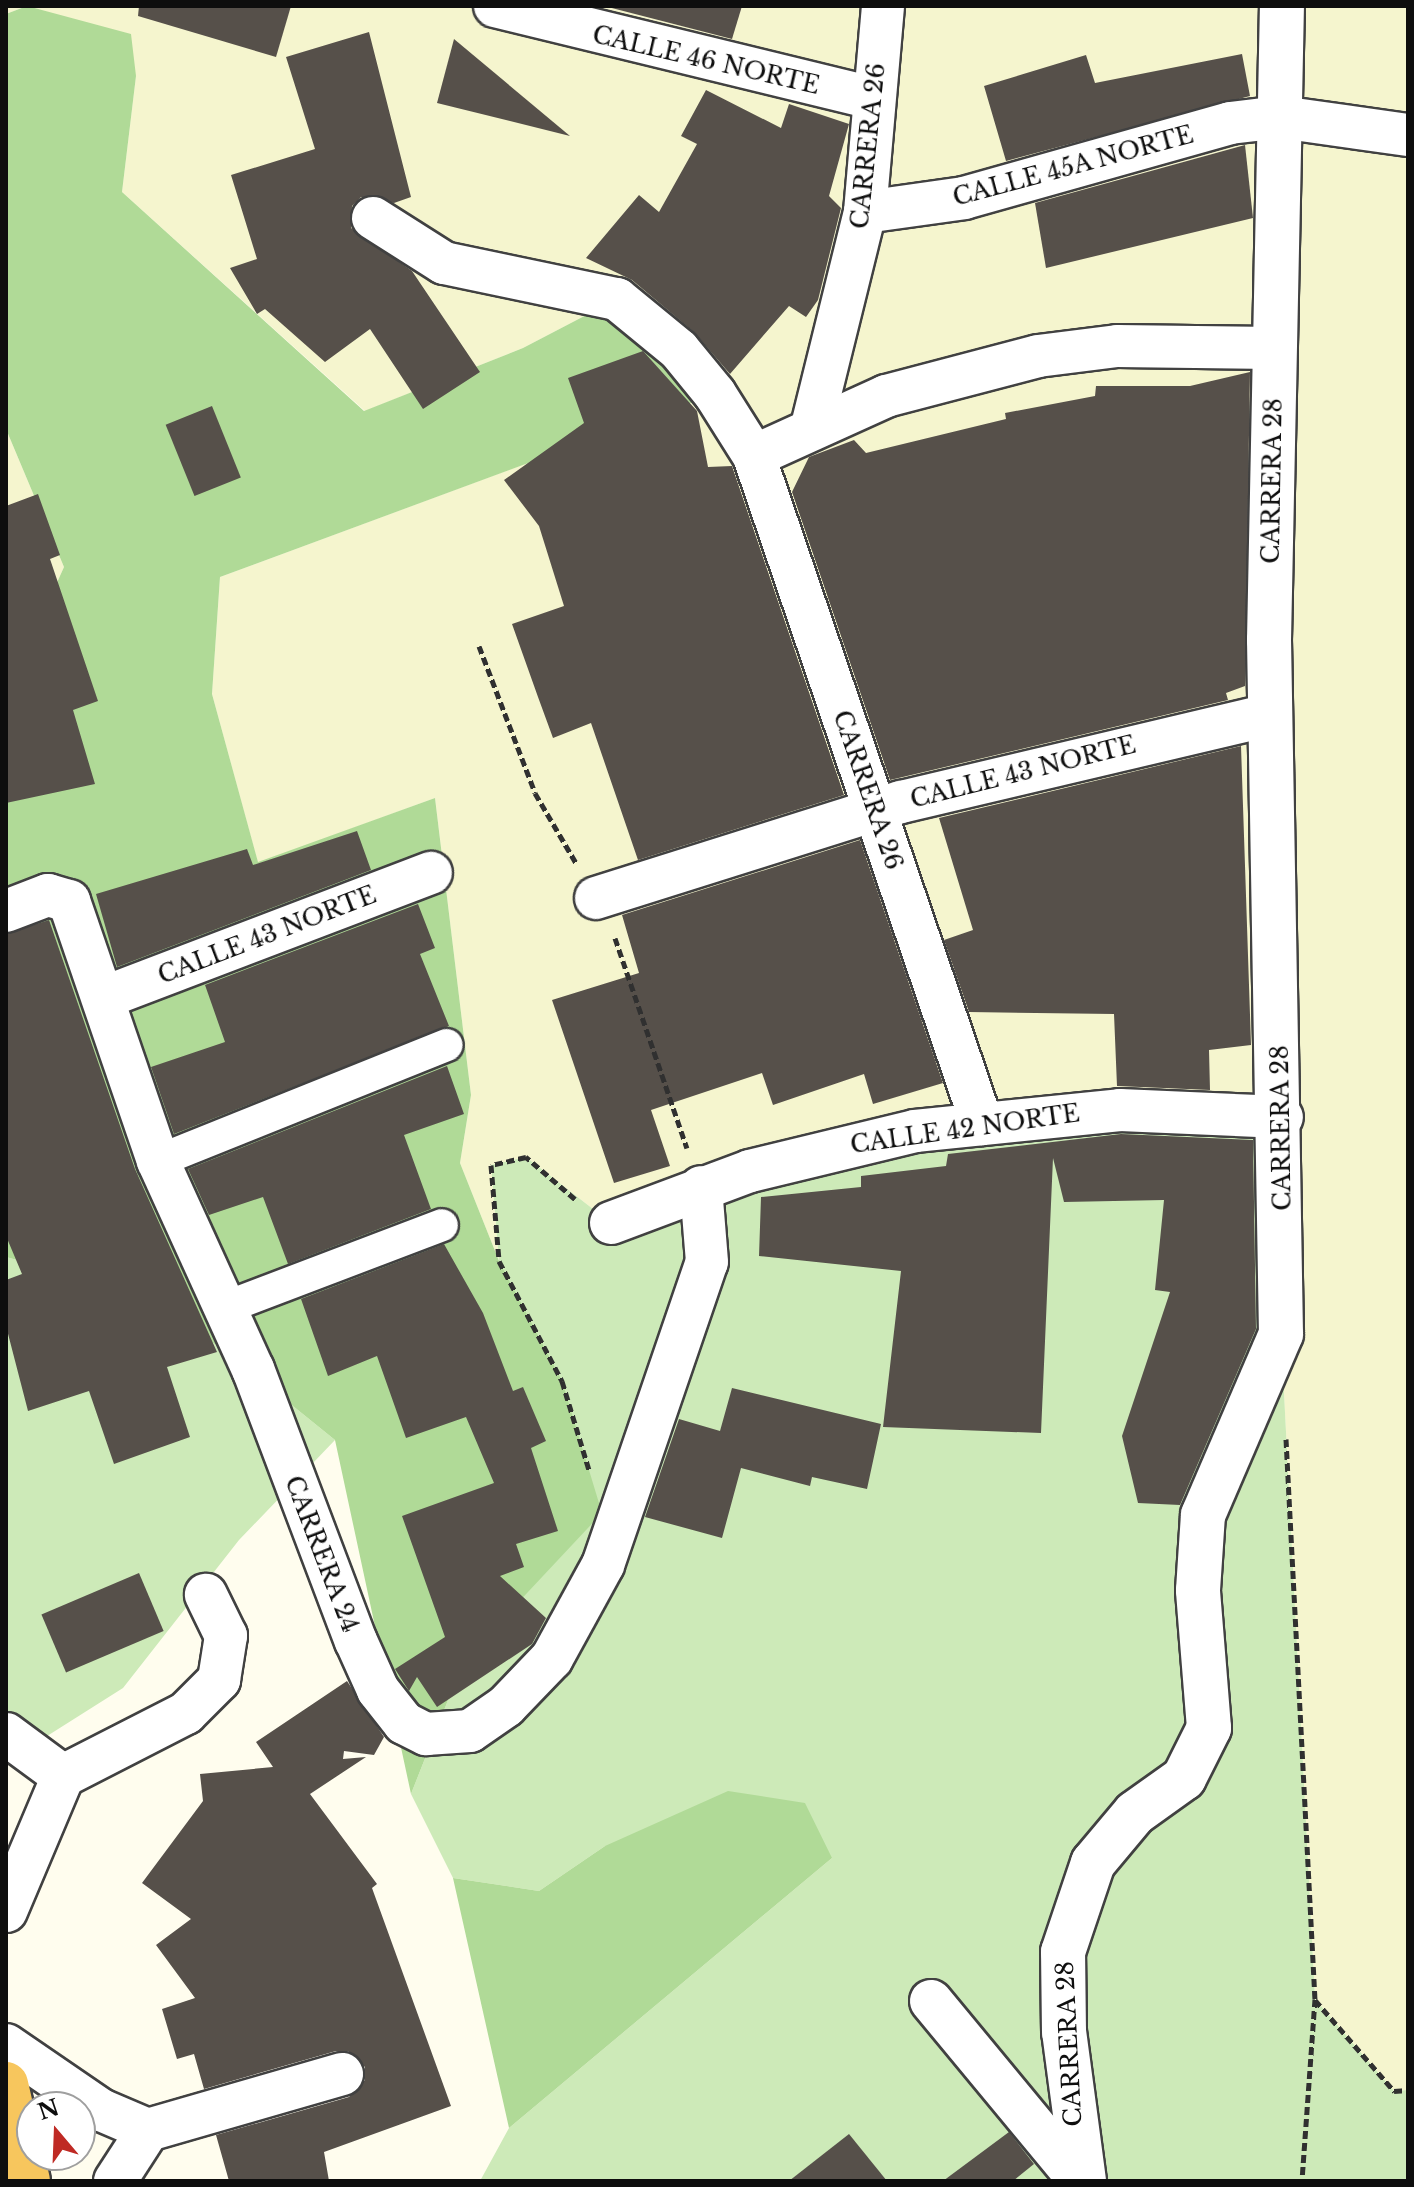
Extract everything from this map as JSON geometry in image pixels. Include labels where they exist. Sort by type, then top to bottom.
[{"type":"highway","points":[[6,2084],[28,2181]]},
{"type":"street","name":"CALLE 46 NORTE","points":[[495,6],[871,98]]},
{"type":"street","name":"CARRERA 26","points":[[812,426],[865,212],[871,98],[883,6]]},
{"type":"street","name":"CARRERA 28","points":[[1082,2181],[1064,2032],[1063,1952],[1093,1863],[1135,1813],[1184,1778],[1209,1728],[1198,1590],[1203,1515],[1281,1334],[1282,1117],[1269,715],[1282,6]]},
{"type":"street","points":[[1280,117],[1408,135]]},
{"type":"street","name":"CALLE 45A NORTE","points":[[865,212],[964,198],[1089,159],[1280,117]]},
{"type":"street","points":[[373,218],[444,263],[617,299],[679,350],[754,456],[812,426],[946,377],[1038,356],[1117,346],[1274,348]]},
{"type":"street","name":"CARRERA 26","points":[[754,456],[982,1124]]},
{"type":"street","name":"CALLE 43 NORTE","points":[[596,898],[876,812],[1269,715]]},
{"type":"street","name":"CALLE 43 NORTE","points":[[103,998],[431,873]]},
{"type":"street","name":"CARRERA 24","points":[[6,911],[48,895],[69,901],[158,1161],[224,1308],[378,1690],[404,1723],[446,1739],[506,1706],[552,1658],[603,1565],[634,1460],[686,1332],[707,1262],[701,1187]]},
{"type":"street","points":[[158,1161],[447,1045]]},
{"type":"street","name":"CALLE 42 NORTE","points":[[611,1223],[701,1187],[834,1148],[982,1124],[1120,1110],[1282,1117]]},
{"type":"street","points":[[224,1308],[442,1225]]},
{"type":"street","points":[[6,1911],[63,1776],[186,1713],[219,1680],[226,1636],[206,1595]]},
{"type":"street","points":[[6,1734],[63,1776]]},
{"type":"street","points":[[931,2001],[1082,2181]]},
{"type":"street","points":[[6,2045],[101,2110],[148,2130],[342,2074]]},
{"type":"street","points":[[115,2181],[148,2130]]},
{"type":"path","points":[[593,1483],[562,1381],[499,1261],[491,1165],[526,1157],[611,1223]]},
{"type":"path","points":[[1286,1429],[1315,1999],[1302,2181]]},
{"type":"path","points":[[1315,1999],[1394,2091],[1408,2090]]},
{"type":"green space","points":[[6,6],[27,6],[6,14]]},
{"type":"green space","points":[[27,6],[1408,6],[1408,2090],[1394,2091],[1315,1999],[1281,1334],[611,1223],[526,1157],[491,1165],[499,1261],[460,1163],[471,1095],[435,798],[258,863],[212,694],[220,577],[714,394],[617,299],[523,348],[365,411],[122,192],[136,76]]},
{"type":"green space","points":[[27,6],[131,34],[136,76],[122,192],[364,411],[523,348],[617,299],[715,394],[220,577],[212,694],[258,862],[435,798],[471,1095],[460,1163],[499,1261],[562,1381],[602,1513],[513,1608],[452,1690],[411,1794],[335,1440],[220,1347],[105,1284],[6,1257],[6,696],[64,567],[6,429],[6,14]]},
{"type":"green space","points":[[6,429],[64,567],[6,696]]},
{"type":"green space","points":[[1261,1114],[1281,1334],[1315,1999],[1394,2091],[1408,2090],[1408,2181],[480,2181],[509,2128],[832,1858],[605,1846],[539,1891],[453,1878],[411,1794],[452,1690],[526,1314],[499,1261],[491,1165],[526,1157],[611,1223],[834,1148]]},
{"type":"green space","points":[[6,1257],[105,1284],[220,1347],[335,1440],[239,1540],[123,1688],[6,1762]]},
{"type":"green space","points":[[728,1791],[805,1803],[832,1858],[509,2128],[453,1878],[539,1891],[605,1846]]},
{"type":"building","points":[[139,6],[291,6],[276,57],[138,16]]},
{"type":"building","points":[[604,6],[742,6],[732,39]]},
{"type":"building","points":[[369,32],[411,197],[394,203],[361,197],[352,206],[351,228],[412,271],[480,372],[423,409],[370,329],[325,362],[265,309],[257,314],[230,268],[257,259],[231,175],[315,149],[286,57]]},
{"type":"building","points":[[454,39],[570,136],[437,103]]},
{"type":"building","points":[[1242,54],[1250,96],[1006,161],[984,86],[1086,55],[1095,83]]},
{"type":"building","points":[[706,90],[781,128],[789,104],[849,124],[829,196],[841,208],[818,300],[806,317],[789,306],[730,374],[694,332],[632,280],[586,258],[639,195],[659,212],[697,144],[681,136]]},
{"type":"building","points":[[1245,145],[1253,218],[1046,268],[1035,203]]},
{"type":"building","points":[[643,351],[697,411],[708,467],[732,466],[844,795],[638,860],[591,723],[553,738],[512,624],[564,606],[539,526],[504,480],[584,423],[568,378]]},
{"type":"building","points":[[1250,372],[1245,686],[1226,693],[1228,700],[890,780],[792,492],[809,457],[854,440],[866,453],[1006,419],[1005,413],[1095,396],[1096,386],[1190,386]]},
{"type":"building","points":[[212,406],[241,477],[194,496],[166,425]]},
{"type":"building","points":[[38,494],[60,555],[50,559],[98,701],[73,710],[95,784],[6,803],[6,506]]},
{"type":"building","points":[[1241,746],[1251,1045],[1209,1050],[1210,1090],[1117,1086],[1114,1014],[969,1012],[944,940],[973,930],[939,818]]},
{"type":"building","points":[[357,831],[371,870],[117,967],[96,894],[247,849],[253,865]]},
{"type":"building","points":[[860,840],[943,1083],[873,1104],[864,1074],[773,1105],[762,1073],[651,1110],[670,1166],[614,1183],[552,1000],[639,973],[622,915]]},
{"type":"building","points":[[418,904],[435,948],[420,954],[449,1026],[174,1134],[151,1067],[225,1042],[205,985]]},
{"type":"building","points":[[49,920],[135,1169],[217,1352],[167,1367],[190,1437],[114,1464],[89,1391],[28,1411],[6,1326],[6,1280],[22,1274],[6,1236],[6,934]]},
{"type":"building","points":[[447,1066],[464,1114],[404,1135],[431,1209],[288,1264],[263,1197],[209,1215],[188,1169]]},
{"type":"building","points":[[1121,1134],[1253,1140],[1256,1329],[1180,1505],[1138,1503],[1122,1436],[1170,1292],[1155,1290],[1164,1200],[1064,1202],[1053,1158],[1041,1433],[883,1427],[901,1271],[759,1256],[761,1197],[861,1187],[861,1176],[946,1166],[948,1154]]},
{"type":"building","points":[[444,1244],[483,1313],[513,1391],[523,1387],[546,1441],[531,1448],[558,1531],[516,1544],[524,1567],[500,1576],[546,1618],[532,1644],[437,1707],[417,1677],[409,1691],[395,1669],[445,1637],[402,1516],[494,1483],[466,1417],[406,1438],[377,1356],[328,1376],[301,1299]]},
{"type":"building","points":[[732,1388],[881,1424],[867,1489],[812,1477],[810,1486],[741,1468],[722,1538],[645,1517],[679,1419],[720,1431]]},
{"type":"building","points":[[139,1573],[164,1631],[66,1672],[41,1614]]},
{"type":"building","points":[[347,1681],[384,1737],[374,1755],[344,1751],[343,1759],[366,1757],[310,1794],[377,1884],[372,1888],[451,2106],[324,2152],[329,2181],[229,2181],[216,2135],[349,2097],[365,2080],[365,2067],[348,2051],[336,2051],[204,2089],[194,2054],[177,2059],[162,2009],[195,1998],[156,1945],[191,1919],[142,1883],[203,1801],[200,1774],[273,1767],[256,1742]]},
{"type":"building","points":[[1009,2132],[1034,2164],[1013,2181],[943,2181]]},
{"type":"building","points":[[849,2134],[887,2181],[789,2181]]}]
